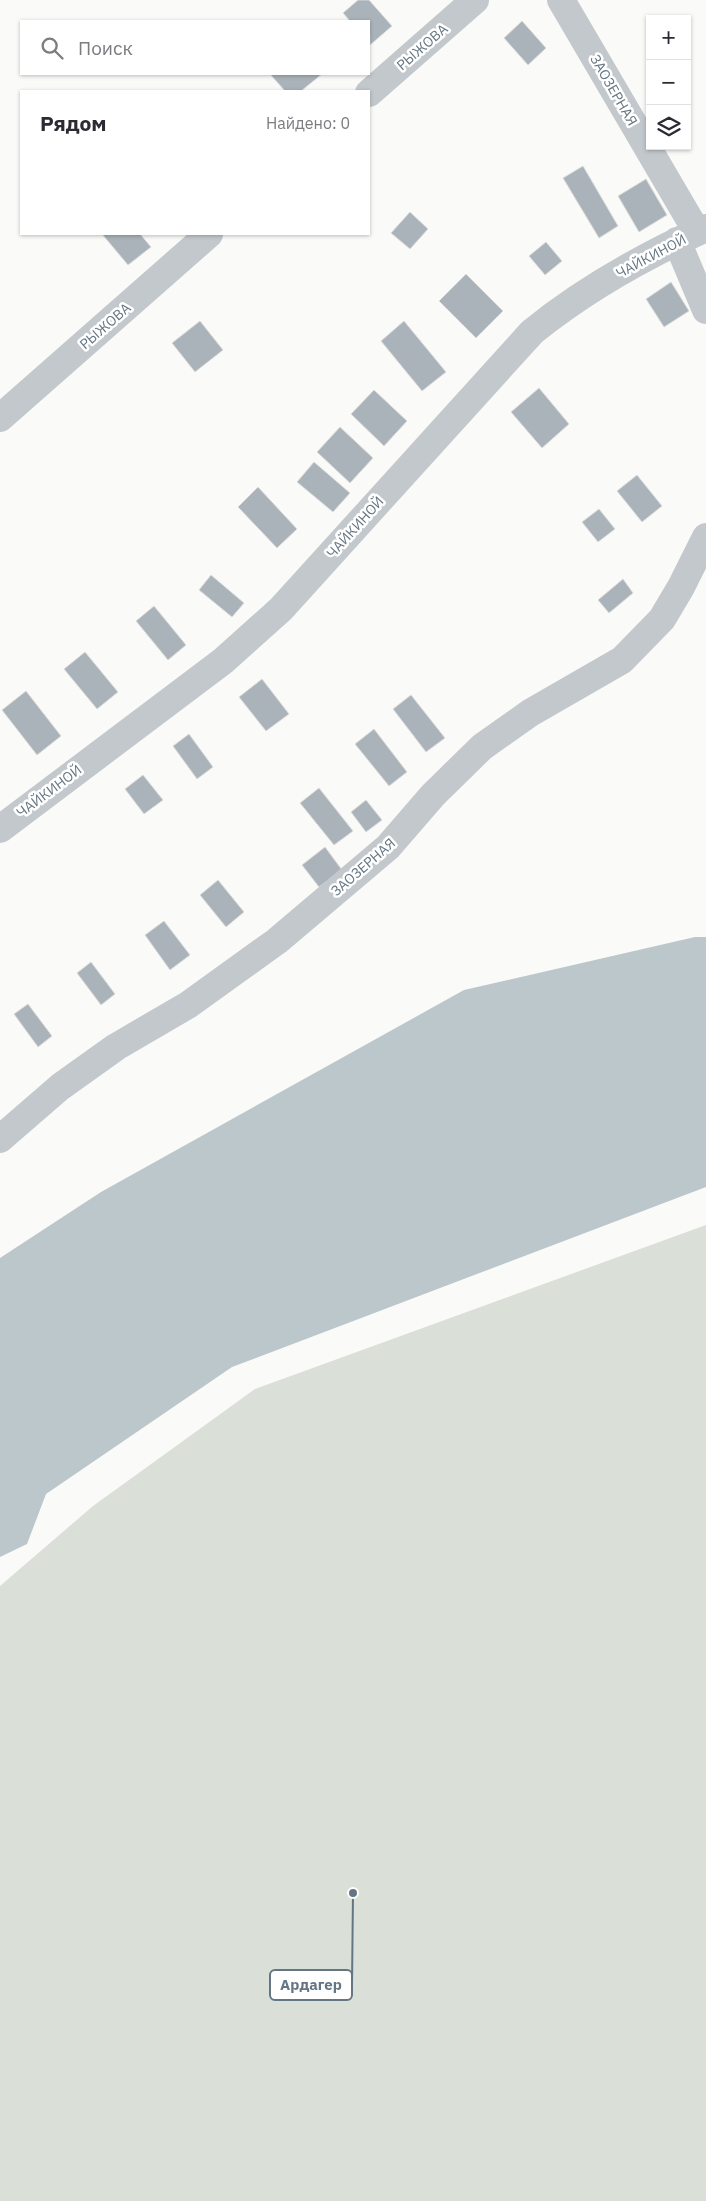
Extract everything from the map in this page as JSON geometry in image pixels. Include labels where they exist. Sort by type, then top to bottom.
[{"type":"street","name":"РЫЖОВА","points":[[370,92],[475,0]]},
{"type":"street","name":"ЗАОЗЕРНАЯ","points":[[561,0],[693,233],[706,310]]},
{"type":"street","name":"ЧАЙКИНОЙ","points":[[0,829],[223,661],[281,609],[532,332],[563,307],[597,284],[693,233]]},
{"type":"street","name":"РЫЖОВА","points":[[0,418],[208,235]]},
{"type":"street","name":"ЗАОЗЕРНАЯ","points":[[0,1139],[76,1075],[116,1047],[188,1005],[276,941],[388,848],[433,795],[482,747],[530,713],[622,660],[642,642],[662,619],[681,587],[706,537]]},
{"type":"shaded area","points":[[695,937],[706,937],[706,1187],[232,1367],[46,1494],[27,1544],[0,1557],[0,1258],[101,1192],[464,990]]},
{"type":"shaded area","points":[[706,1225],[706,2201],[0,2201],[0,1586],[93,1506],[255,1389]]},
{"type":"building","points":[[358,0],[369,0],[392,26],[370,45],[370,20],[349,20],[343,13]]},
{"type":"building","points":[[522,21],[546,48],[528,65],[504,38]]},
{"type":"building","points":[[271,75],[321,75],[302,90],[284,90]]},
{"type":"building","points":[[583,166],[618,226],[599,238],[563,178]]},
{"type":"building","points":[[646,179],[667,215],[639,232],[618,196]]},
{"type":"building","points":[[410,212],[428,229],[410,249],[391,233]]},
{"type":"building","points":[[103,235],[141,235],[151,247],[128,265]]},
{"type":"building","points":[[546,242],[562,261],[545,275],[529,256]]},
{"type":"building","points":[[466,274],[503,311],[476,338],[439,301]]},
{"type":"building","points":[[671,282],[689,311],[664,327],[646,299]]},
{"type":"building","points":[[200,321],[223,350],[195,372],[172,343]]},
{"type":"building","points":[[404,321],[446,372],[422,391],[381,341]]},
{"type":"building","points":[[539,388],[569,424],[542,448],[511,412]]},
{"type":"building","points":[[374,390],[407,421],[384,446],[351,414]]},
{"type":"building","points":[[340,427],[373,458],[350,483],[317,452]]},
{"type":"building","points":[[314,462],[350,493],[333,512],[297,482]]},
{"type":"building","points":[[637,475],[662,506],[642,522],[617,491]]},
{"type":"building","points":[[258,487],[297,529],[277,548],[238,507]]},
{"type":"building","points":[[599,509],[615,529],[598,542],[582,522]]},
{"type":"building","points":[[211,575],[244,603],[232,617],[199,590]]},
{"type":"building","points":[[623,579],[633,593],[609,613],[598,600]]},
{"type":"building","points":[[154,606],[186,645],[168,660],[136,621]]},
{"type":"building","points":[[85,652],[118,692],[97,709],[64,669]]},
{"type":"building","points":[[262,679],[289,714],[266,731],[239,697]]},
{"type":"building","points":[[26,691],[61,736],[37,755],[2,710]]},
{"type":"building","points":[[411,695],[445,738],[426,752],[393,709]]},
{"type":"building","points":[[374,729],[407,772],[389,786],[355,744]]},
{"type":"building","points":[[189,734],[213,767],[197,779],[173,746]]},
{"type":"building","points":[[143,775],[163,800],[144,814],[125,789]]},
{"type":"building","points":[[319,788],[353,831],[334,845],[300,803]]},
{"type":"building","points":[[366,800],[382,820],[366,832],[351,812]]},
{"type":"building","points":[[325,847],[342,870],[319,887],[302,865]]},
{"type":"building","points":[[218,880],[244,912],[226,927],[200,895]]},
{"type":"building","points":[[164,921],[190,955],[170,970],[145,935]]},
{"type":"building","points":[[91,962],[115,994],[101,1005],[77,973]]},
{"type":"building","points":[[28,1004],[52,1036],[38,1047],[14,1014]]},
{"type":"place","name":"Ардагер","points":[[353,1893]]}]
